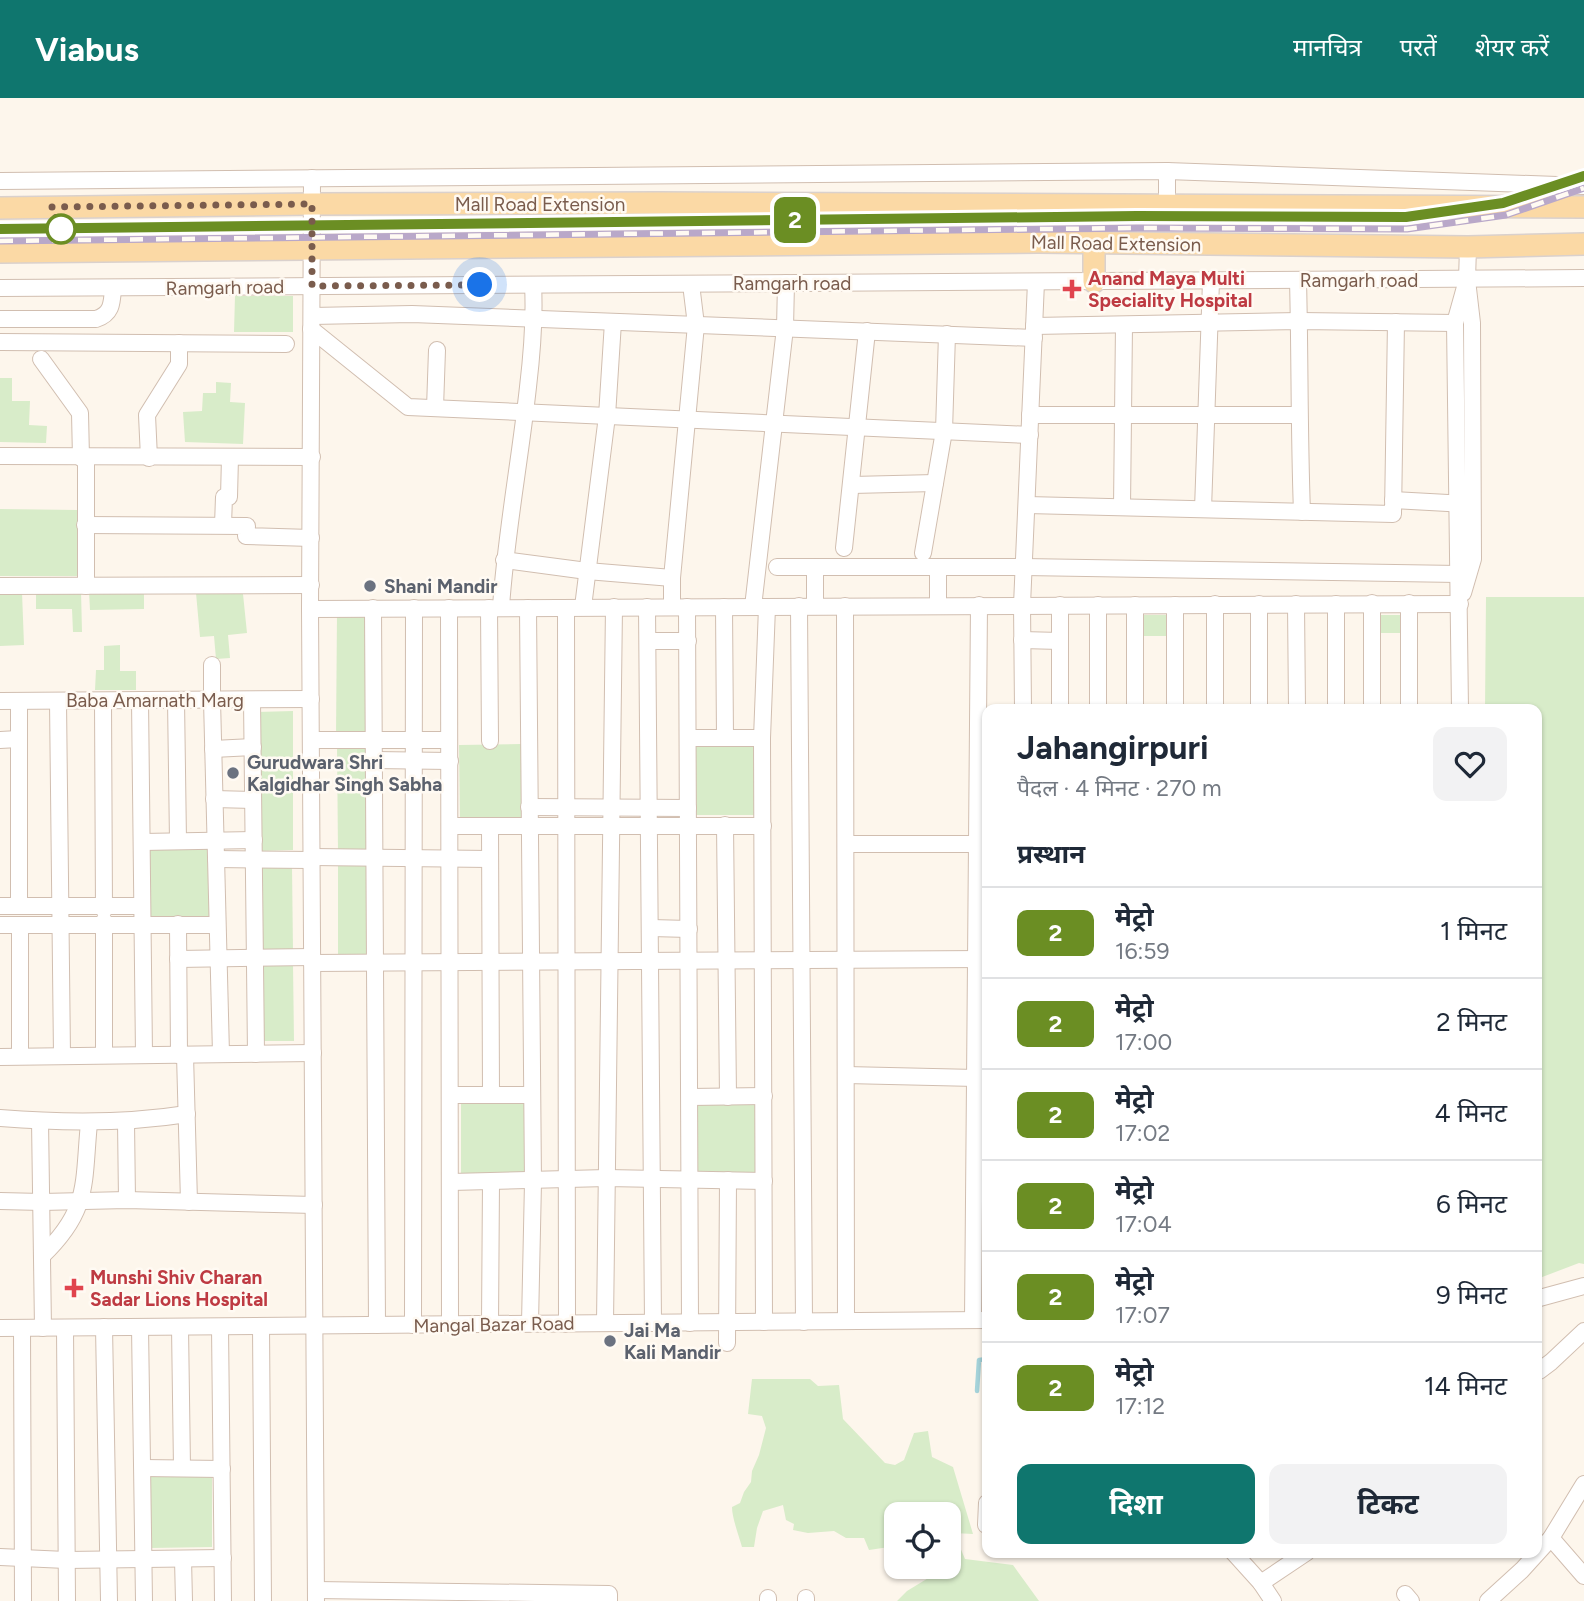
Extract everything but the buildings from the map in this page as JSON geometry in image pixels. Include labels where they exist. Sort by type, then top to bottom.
[{"type":"main road","name":"Mall Road Extension","points":[[0,208],[658,203],[1584,207]]},
{"type":"main road","name":"Mall Road Extension","points":[[0,252],[1094,243],[1468,247],[1584,244]]},
{"type":"main road","points":[[1094,243],[1094,282]]},
{"type":"street","points":[[1167,171],[1167,205]]},
{"type":"street","points":[[0,181],[1167,171],[1584,186]]},
{"type":"street","points":[[658,175],[658,203]]},
{"type":"street","points":[[312,178],[310,609],[316,1595],[568,1597],[609,1594],[609,1601]]},
{"type":"street","points":[[1460,704],[1458,573],[1464,504],[1472,323],[1467,280],[1468,247]]},
{"type":"street","name":"Ramgarh road","points":[[0,288],[1584,278]]},
{"type":"street","points":[[1298,280],[1298,415],[1302,512]]},
{"type":"street","points":[[1460,604],[1473,559],[1464,504],[1455,323],[1467,280]]},
{"type":"street","points":[[1203,509],[1211,281]]},
{"type":"street","points":[[1023,704],[1024,567],[1036,282]]},
{"type":"street","points":[[690,1322],[688,641],[672,578],[696,325],[691,284]]},
{"type":"street","points":[[786,284],[785,328],[760,607],[783,638],[802,960],[804,1322]]},
{"type":"street","points":[[490,741],[495,608],[526,412],[535,319],[533,285]]},
{"type":"street","points":[[0,319],[96,320],[105,317],[109,312],[113,288]]},
{"type":"street","points":[[312,322],[388,314],[947,334],[1300,321],[1455,323]]},
{"type":"street","points":[[312,322],[408,407],[1030,435]]},
{"type":"street","points":[[583,607],[607,416],[613,322]]},
{"type":"street","points":[[1027,505],[1393,514],[1396,322]]},
{"type":"street","points":[[1122,508],[1124,326]]},
{"type":"street","points":[[844,548],[867,331]]},
{"type":"street","points":[[923,553],[944,431],[947,334]]},
{"type":"street","points":[[0,342],[286,344]]},
{"type":"street","points":[[149,457],[147,415],[179,364],[180,344]]},
{"type":"street","points":[[435,408],[437,350]]},
{"type":"street","points":[[41,359],[80,413],[86,586]]},
{"type":"street","points":[[1030,415],[1298,415]]},
{"type":"street","points":[[0,457],[312,457]]},
{"type":"street","points":[[223,525],[224,497],[229,497],[230,457]]},
{"type":"street","points":[[852,485],[935,483]]},
{"type":"street","points":[[1393,500],[1464,504]]},
{"type":"street","points":[[85,526],[247,526],[246,536],[311,538]]},
{"type":"street","points":[[504,560],[672,578]]},
{"type":"street","points":[[777,567],[1024,567],[1458,573]]},
{"type":"street","points":[[764,1322],[762,738],[783,638],[807,606],[815,567]]},
{"type":"street","points":[[938,567],[938,606]]},
{"type":"street","points":[[0,586],[311,585]]},
{"type":"street","points":[[1409,603],[1409,704]]},
{"type":"street","points":[[1175,604],[1175,704]]},
{"type":"street","points":[[1215,604],[1215,704]]},
{"type":"street","points":[[1259,604],[1259,704]]},
{"type":"street","points":[[1296,604],[1297,704]]},
{"type":"street","points":[[1336,604],[1336,704]]},
{"type":"street","points":[[1372,604],[1372,704]]},
{"type":"street","points":[[310,609],[1460,604]]},
{"type":"street","points":[[979,605],[982,759],[977,844],[982,959],[975,1078],[980,1320]]},
{"type":"street","points":[[1060,605],[1060,704]]},
{"type":"street","points":[[1098,605],[1098,704]]},
{"type":"street","points":[[1135,605],[1135,704]]},
{"type":"street","points":[[845,606],[846,1321]]},
{"type":"street","points":[[606,1323],[614,607]]},
{"type":"street","points":[[648,607],[653,1323]]},
{"type":"street","points":[[724,607],[725,738]]},
{"type":"street","points":[[373,608],[377,1325]]},
{"type":"street","points":[[413,1325],[414,608]]},
{"type":"street","points":[[449,608],[450,1325]]},
{"type":"street","points":[[528,608],[533,1182],[530,1323]]},
{"type":"street","points":[[566,608],[567,1324]]},
{"type":"street","points":[[1023,640],[1060,641]]},
{"type":"street","points":[[648,641],[688,641]]},
{"type":"street","points":[[212,665],[221,1054]]},
{"type":"street","name":"Baba Amarnath Marg","points":[[0,701],[140,701],[212,696],[252,700],[311,699]]},
{"type":"street","points":[[177,700],[178,841]]},
{"type":"street","points":[[252,700],[256,1054]]},
{"type":"street","points":[[19,701],[19,906]]},
{"type":"street","points":[[58,701],[62,1056]]},
{"type":"street","points":[[103,701],[104,1055]]},
{"type":"street","points":[[140,701],[144,1055]]},
{"type":"street","points":[[688,738],[762,738]]},
{"type":"street","points":[[0,740],[18,739]]},
{"type":"street","points":[[311,740],[449,740]]},
{"type":"street","points":[[213,749],[253,747]]},
{"type":"street","points":[[374,760],[450,761]]},
{"type":"street","points":[[214,799],[253,800]]},
{"type":"street","points":[[529,807],[688,808]]},
{"type":"street","points":[[726,825],[728,1097]]},
{"type":"street","points":[[450,826],[763,826]]},
{"type":"street","points":[[490,826],[491,1095]]},
{"type":"street","points":[[142,842],[254,841]]},
{"type":"street","points":[[846,844],[977,844]]},
{"type":"street","points":[[216,859],[490,859]]},
{"type":"street","points":[[0,906],[60,906],[142,924],[217,925]]},
{"type":"street","points":[[0,925],[60,925],[142,906]]},
{"type":"street","points":[[178,924],[189,1202]]},
{"type":"street","points":[[20,925],[20,1056]]},
{"type":"street","points":[[651,928],[689,929]]},
{"type":"street","points":[[178,958],[375,962],[982,959]]},
{"type":"street","points":[[0,1057],[313,1053]]},
{"type":"street","points":[[846,1075],[975,1078]]},
{"type":"street","points":[[451,1095],[532,1095]]},
{"type":"street","points":[[690,1097],[764,1096]]},
{"type":"street","points":[[0,1118],[89,1123],[126,1122],[187,1114]]},
{"type":"street","points":[[40,1121],[43,1328]]},
{"type":"street","points":[[126,1122],[127,1200]]},
{"type":"street","points":[[42,1256],[64,1234],[81,1201],[89,1123]]},
{"type":"street","points":[[451,1182],[533,1182],[607,1178],[764,1181]]},
{"type":"street","points":[[727,1343],[728,1180]]},
{"type":"street","points":[[490,1325],[491,1182]]},
{"type":"street","points":[[0,1200],[314,1205]]},
{"type":"street","points":[[1542,1297],[1584,1286]]},
{"type":"street","name":"Mangal Bazar Road","points":[[0,1328],[980,1320]]},
{"type":"street","points":[[261,1326],[263,1601]]},
{"type":"street","points":[[104,1327],[108,1601]]},
{"type":"street","points":[[140,1327],[144,1601]]},
{"type":"street","points":[[180,1327],[182,1468]]},
{"type":"street","points":[[219,1327],[223,1601]]},
{"type":"street","points":[[22,1328],[23,1601]]},
{"type":"street","points":[[65,1328],[67,1601]]},
{"type":"street","points":[[1542,1369],[1584,1331]]},
{"type":"street","points":[[143,1468],[222,1469]]},
{"type":"street","points":[[1542,1548],[1584,1485]]},
{"type":"street","points":[[1551,1538],[1584,1576]]},
{"type":"street","points":[[0,1558],[223,1558]]},
{"type":"street","points":[[1238,1558],[1261,1583],[1270,1600]]},
{"type":"street","points":[[1279,1558],[1285,1567]]},
{"type":"street","points":[[1261,1583],[1298,1558]]},
{"type":"street","points":[[1488,1601],[1533,1558]]},
{"type":"street","points":[[183,1559],[184,1601]]},
{"type":"green space","points":[[235,296],[293,296],[293,332],[234,332]]},
{"type":"green space","points":[[0,378],[12,378],[12,401],[30,401],[29,425],[47,426],[46,443],[0,442]]},
{"type":"green space","points":[[216,382],[231,383],[230,402],[245,403],[243,444],[185,442],[183,412],[202,411],[203,393],[216,393]]},
{"type":"green space","points":[[0,509],[78,510],[77,576],[0,576]]},
{"type":"green space","points":[[144,590],[144,609],[90,610],[89,591]]},
{"type":"green space","points":[[81,591],[82,632],[73,632],[72,609],[36,609],[36,592]]},
{"type":"green space","points":[[22,592],[24,645],[0,646],[0,593]]},
{"type":"green space","points":[[196,593],[243,594],[247,633],[228,635],[230,658],[216,659],[214,636],[200,637]]},
{"type":"green space","points":[[1486,597],[1584,597],[1584,1264],[1579,1263],[1542,1277],[1542,704],[1485,704]]},
{"type":"green space","points":[[337,613],[368,613],[368,736],[336,736]]},
{"type":"green space","points":[[1139,615],[1167,615],[1167,636],[1139,636]]},
{"type":"green space","points":[[1375,615],[1403,615],[1403,633],[1375,633]]},
{"type":"green space","points":[[120,645],[120,671],[136,671],[136,690],[95,690],[96,670],[104,670],[104,646]]},
{"type":"green space","points":[[293,711],[293,850],[258,851],[257,712]]},
{"type":"green space","points":[[757,742],[758,815],[695,815],[694,743]]},
{"type":"green space","points":[[337,744],[369,744],[369,852],[338,852]]},
{"type":"green space","points":[[521,744],[522,821],[460,822],[459,745]]},
{"type":"green space","points":[[149,848],[212,848],[212,920],[150,920]]},
{"type":"green space","points":[[338,860],[370,860],[370,958],[338,958]]},
{"type":"green space","points":[[259,866],[292,866],[293,952],[260,953]]},
{"type":"green space","points":[[261,964],[293,964],[294,1041],[262,1041]]},
{"type":"green space","points":[[758,1100],[758,1172],[696,1173],[695,1101]]},
{"type":"green space","points":[[524,1101],[524,1173],[461,1174],[461,1102]]},
{"type":"green space","points":[[752,1379],[810,1379],[818,1386],[839,1385],[843,1419],[885,1463],[895,1465],[904,1460],[914,1433],[928,1431],[932,1457],[953,1467],[973,1534],[961,1533],[961,1502],[884,1502],[884,1548],[869,1550],[864,1538],[846,1538],[834,1531],[808,1533],[793,1530],[794,1524],[786,1520],[783,1505],[763,1511],[754,1547],[742,1547],[732,1507],[740,1503],[751,1482],[766,1428],[762,1416],[748,1414]]},
{"type":"green space","points":[[212,1475],[212,1547],[150,1548],[149,1476]]},
{"type":"green space","points":[[961,1550],[965,1559],[1013,1565],[1039,1601],[897,1601],[927,1579],[961,1579]]},
{"type":"waterway","points":[[977,1391],[979,1360],[982,1360]]},
{"type":"railway","points":[[0,229],[1137,216],[1406,217],[1503,203],[1584,176]]},
{"type":"railway","points":[[0,241],[1137,228],[1407,229],[1506,215],[1584,188]]},
{"type":"metro line","name":"2","points":[[0,229],[1137,216],[1406,217],[1503,203],[1584,176]]},
{"type":"place","name":"Anand Maya Multi Speciality Hospital","points":[[1072,289]]},
{"type":"place","name":"Shani Mandir","points":[[370,586]]},
{"type":"place","name":"Gurudwara Shri Kalgidhar Singh Sabha","points":[[233,773]]},
{"type":"place","name":"Munshi Shiv Charan Sadar Lions Hospital","points":[[74,1288]]},
{"type":"place","name":"Jai Ma Kali Mandir","points":[[610,1341]]},
{"type":"route","points":[[61,229],[51,207],[312,204],[312,286],[480,285]]}]
